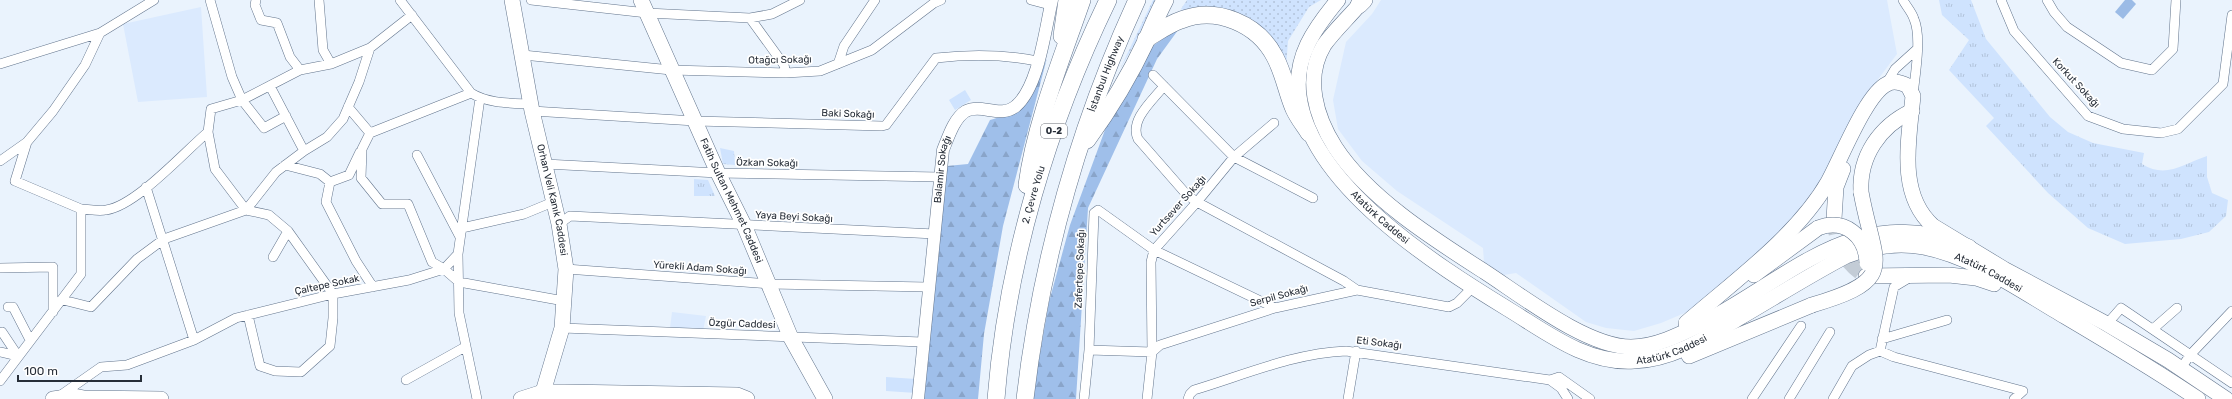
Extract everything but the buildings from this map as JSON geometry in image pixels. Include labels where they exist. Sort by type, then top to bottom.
[{"type":"highway","points":[[1056,74],[1067,0]]},
{"type":"highway","points":[[1016,267],[1030,164],[1056,74],[1082,0]]},
{"type":"highway","name":"2. Çevre Yolu","points":[[996,399],[999,358],[1016,267],[1041,166],[1079,62],[1108,0]]},
{"type":"highway","name":"İstanbul Highway","points":[[1080,149],[1093,104],[1137,0]]},
{"type":"highway","points":[[1025,399],[1043,281],[1059,215],[1080,149],[1103,118],[1146,39],[1153,21],[1165,0]]},
{"type":"highway","points":[[1146,39],[1168,26],[1194,16],[1219,15],[1242,24],[1263,40],[1276,58],[1294,110],[1309,132]]},
{"type":"main road","name":"Orhan Veli Kanık Caddesi","points":[[512,0],[523,55],[531,107],[558,224],[566,269],[562,328],[551,395]]},
{"type":"main road","name":"Atatürk Caddesi","points":[[1338,0],[1321,21],[1301,58],[1298,69],[1299,96],[1309,132],[1325,158],[1375,215],[1416,249],[1473,288],[1586,354],[1620,361],[1656,358],[1687,347],[1840,259],[1869,248],[1910,246],[1935,250],[1963,260],[2025,293],[2123,351],[2198,399]]},
{"type":"main road","points":[[1362,2],[1323,47],[1314,74],[1314,94],[1319,116],[1342,157],[1387,202],[1436,240],[1560,320],[1596,338],[1615,345],[1632,347],[1651,344],[1677,335],[1708,320],[1837,244],[1860,236],[1881,232],[1906,231],[1938,235],[1969,247]]},
{"type":"main road","name":"Fatih Sultan Mehmet Caddesi","points":[[644,6],[671,70],[718,173],[744,225],[792,338],[822,397]]},
{"type":"main road","points":[[1686,323],[1720,295],[1800,220],[1824,189],[1865,110],[1886,84],[1896,82],[1903,83],[1911,89],[1912,104],[1908,176],[1910,192],[1917,209],[1933,226],[1969,247]]},
{"type":"main road","points":[[1834,219],[1836,186],[1840,174],[1886,84]]},
{"type":"main road","points":[[1620,361],[1635,367],[1662,366],[1862,286],[1873,274],[1876,257],[1861,192],[1862,172],[1870,150],[1888,127],[1912,104]]},
{"type":"main road","points":[[1651,344],[1723,299],[1818,228],[1834,225],[1853,231],[1864,245],[1867,264],[1861,278],[1855,284],[1812,305]]},
{"type":"main road","name":"Atatürk Caddesi","points":[[1969,247],[2004,269],[2107,324],[2181,368],[2226,399]]},
{"type":"main road","points":[[1868,276],[1967,276],[2025,293]]},
{"type":"main road","points":[[521,399],[551,395],[740,398]]},
{"type":"main road","points":[[53,399],[74,396],[85,398],[161,399]]},
{"type":"street","points":[[0,64],[100,33],[154,0]]},
{"type":"street","points":[[210,0],[232,77],[242,100],[264,128],[286,116]]},
{"type":"street","points":[[256,0],[255,5],[261,20],[277,23],[290,57],[300,70]]},
{"type":"street","points":[[319,0],[323,50],[331,64]]},
{"type":"street","points":[[400,0],[476,95],[496,102],[531,107],[695,121]]},
{"type":"street","points":[[531,0],[644,6],[750,18],[772,14],[800,0]]},
{"type":"street","points":[[838,64],[844,46],[875,0]]},
{"type":"street","name":"Otağcı Sokağı","points":[[523,55],[671,70],[786,73],[820,71],[872,50],[934,3],[942,0]]},
{"type":"street","points":[[1031,0],[1051,3]]},
{"type":"street","points":[[1902,0],[1914,19],[1917,29],[1912,104]]},
{"type":"street","name":"Korkut Sokağı","points":[[2001,0],[2014,31],[2088,116],[2123,129],[2161,133],[2178,129],[2223,84],[2232,15]]},
{"type":"street","points":[[2047,0],[2054,12],[2067,27],[2121,63],[2152,70],[2173,48],[2176,0]]},
{"type":"street","name":"Balamir Sokağı","points":[[918,399],[922,342],[943,150],[955,123],[966,112],[978,108],[1002,112],[1015,106],[1029,90],[1051,3]]},
{"type":"street","points":[[246,210],[215,169],[208,132],[211,109],[242,100],[300,70],[331,64],[370,48],[412,16]]},
{"type":"street","points":[[750,18],[784,65],[786,73]]},
{"type":"street","points":[[0,161],[27,142],[53,111],[85,65],[100,33]]},
{"type":"street","points":[[246,210],[276,172],[304,151],[327,137],[343,119],[360,82],[370,48]]},
{"type":"street","points":[[1886,84],[1895,69],[1916,50]]},
{"type":"street","name":"Baki Sokağı","points":[[695,121],[882,126],[886,125],[936,58],[988,54],[1010,55],[1037,61]]},
{"type":"street","points":[[1153,75],[1234,157],[1313,198]]},
{"type":"street","points":[[270,86],[304,151]]},
{"type":"street","points":[[1164,86],[1138,120],[1135,129],[1136,136],[1187,195],[1197,202],[1344,281],[1357,290]]},
{"type":"street","points":[[330,182],[349,175],[370,133],[476,95]]},
{"type":"street","points":[[476,95],[458,254],[459,313],[477,399]]},
{"type":"street","points":[[348,107],[370,133]]},
{"type":"street","name":"Yurtsever Sokağı","points":[[1147,399],[1152,352],[1151,270],[1154,250],[1197,202],[1234,157],[1274,123]]},
{"type":"street","points":[[27,142],[15,181],[81,209],[106,210],[123,204],[146,187],[208,132]]},
{"type":"street","points":[[362,148],[361,178],[382,204],[408,204],[432,262],[444,268],[459,282],[564,301]]},
{"type":"street","points":[[417,155],[461,233]]},
{"type":"street","name":"Özkan Sokağı","points":[[545,164],[718,173],[940,177]]},
{"type":"street","points":[[285,165],[320,174],[330,182]]},
{"type":"street","points":[[330,182],[326,202],[356,261],[373,287]]},
{"type":"street","points":[[146,187],[164,239],[194,340]]},
{"type":"street","points":[[461,233],[524,214],[553,202]]},
{"type":"street","points":[[0,381],[30,340],[63,300],[81,274],[81,209]]},
{"type":"street","points":[[63,300],[91,307],[137,259],[164,239],[246,210],[269,215],[288,231],[333,294],[333,318],[330,346],[301,372],[275,371],[260,366],[248,315]]},
{"type":"street","name":"Zafertepe Sokağı","points":[[1084,399],[1089,350],[1094,213],[1098,210],[1154,250]]},
{"type":"street","name":"Yaya Beyi Sokağı","points":[[558,224],[570,216],[935,234]]},
{"type":"street","points":[[273,257],[288,231]]},
{"type":"street","points":[[1154,250],[1275,308]]},
{"type":"street","name":"Çaltepe Sokak","points":[[56,398],[101,367],[126,365],[194,340],[236,318],[333,294],[409,280],[444,268],[458,254]]},
{"type":"street","points":[[0,268],[53,267],[53,312]]},
{"type":"street","name":"Yürekli Adam Sokağı","points":[[566,269],[770,284],[928,288]]},
{"type":"street","points":[[1880,351],[1897,284],[1916,275]]},
{"type":"street","points":[[1868,276],[1886,281],[1894,291]]},
{"type":"street","name":"Serpil Sokağı","points":[[1152,352],[1160,345],[1275,308],[1357,290],[1450,307],[1457,304],[1473,288]]},
{"type":"street","points":[[8,307],[13,307],[30,340]]},
{"type":"street","points":[[2107,324],[2121,308],[2232,382]]},
{"type":"street","points":[[2153,329],[2177,308]]},
{"type":"street","points":[[2181,368],[2191,354],[2232,311]]},
{"type":"street","points":[[1882,339],[1947,320]]},
{"type":"street","points":[[1752,399],[1801,326]]},
{"type":"street","name":"Özgür Caddesi","points":[[562,328],[922,342]]},
{"type":"street","points":[[2,332],[18,356]]},
{"type":"street","points":[[1789,399],[1830,332]]},
{"type":"street","points":[[406,380],[465,347]]},
{"type":"street","points":[[1089,350],[1152,352]]},
{"type":"street","points":[[1348,399],[1356,351]]},
{"type":"street","name":"Eti Sokağı","points":[[1188,399],[1194,390],[1283,362],[1326,352],[1356,351],[1550,380],[1559,377],[1590,399]]},
{"type":"street","points":[[1833,399],[1852,366],[1869,355],[1880,351],[1894,357],[2023,390],[2014,399]]},
{"type":"street","points":[[0,352],[18,356]]},
{"type":"street","points":[[1550,380],[1561,388],[1568,399]]},
{"type":"shaded area","points":[[1381,0],[1887,0],[1897,54],[1867,94],[1816,194],[1793,219],[1707,298],[1687,312],[1661,323],[1634,331],[1606,328],[1586,322],[1516,273],[1504,275],[1484,262],[1483,248],[1397,191],[1362,161],[1338,129],[1333,100],[1346,42],[1372,14]]},
{"type":"shaded area","points":[[2125,0],[2132,0],[2136,4],[2123,19],[2115,12]]},
{"type":"shaded area","points":[[201,7],[207,97],[138,102],[123,24]]},
{"type":"shaded area","points":[[672,312],[706,316],[703,331],[670,328]]},
{"type":"green space","points":[[1153,0],[1160,0],[1120,69]]},
{"type":"green space","points":[[1187,0],[1321,0],[1309,7],[1288,41],[1286,68],[1273,40],[1256,22],[1245,15],[1221,8],[1208,7],[1184,11],[1181,9]]},
{"type":"green space","points":[[1939,0],[1971,0],[1986,39],[2050,117],[2068,132],[2093,143],[2144,153],[2142,164],[2159,170],[2174,169],[2207,156],[2207,177],[2212,193],[2228,200],[2226,216],[2209,232],[2181,239],[2125,244],[2088,228],[2048,193],[1986,126],[1994,118],[1949,70],[1969,40],[1942,15]]},
{"type":"green space","points":[[1181,26],[1157,59],[1088,208],[1076,399],[1032,399],[1049,302],[1070,225],[1109,119],[1134,72],[1154,45]]},
{"type":"green space","points":[[1047,58],[1003,226],[984,334],[978,399],[924,399],[947,166],[968,164],[990,120],[1013,111],[1028,98],[1038,81]]},
{"type":"green space","points":[[965,90],[971,100],[955,110],[949,100]]},
{"type":"green space","points":[[720,148],[734,151],[735,165],[723,164]]},
{"type":"green space","points":[[694,179],[708,180],[715,196],[694,196]]},
{"type":"green space","points":[[886,377],[916,379],[916,393],[886,391]]},
{"type":"tunnel","points":[[1834,219],[1842,252],[1852,265],[1866,276]]}]
